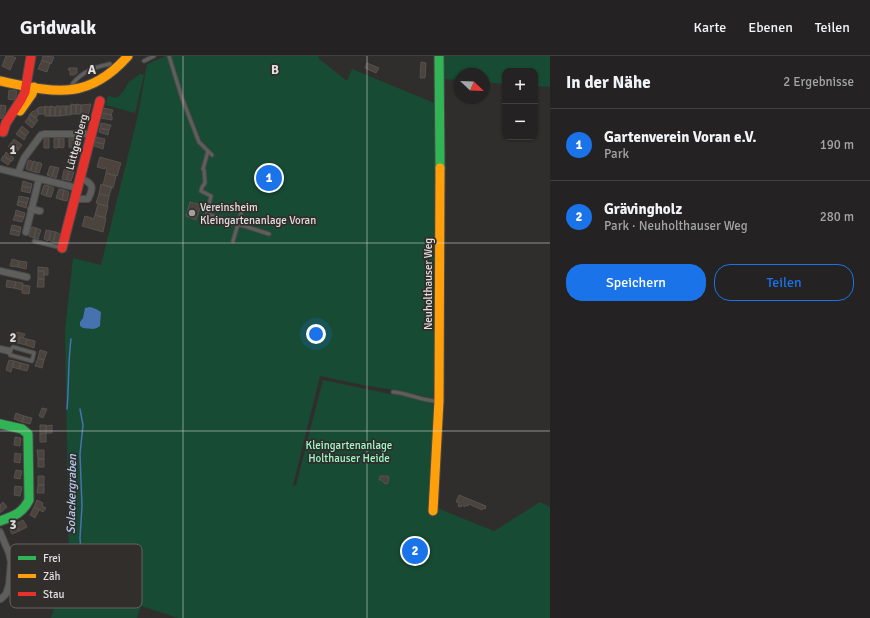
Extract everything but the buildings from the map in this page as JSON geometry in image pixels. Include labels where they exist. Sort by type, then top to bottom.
[{"type":"street","points":[[2,135],[6,123],[30,86],[31,56]]},
{"type":"street","points":[[0,81],[48,90],[69,90],[87,86],[101,80],[112,68],[122,64],[128,56]]},
{"type":"street","name":"Neuholthauser Weg","points":[[433,511],[439,401],[439,56]]},
{"type":"street","name":"Lüttgenberg","points":[[62,248],[100,101]]},
{"type":"street","points":[[18,173],[24,158],[41,135],[91,134]]},
{"type":"street","name":"Lüttgenberg","points":[[0,169],[77,188]]},
{"type":"street","points":[[74,199],[88,199],[92,192],[92,187],[88,181],[80,178]]},
{"type":"street","points":[[26,232],[39,179]]},
{"type":"street","points":[[32,209],[40,211]]},
{"type":"street","points":[[0,271],[27,278]]},
{"type":"street","points":[[0,349],[9,351]]},
{"type":"street","points":[[0,424],[22,429],[28,434],[29,500],[25,508],[20,513],[0,521]]},
{"type":"street","points":[[0,532],[10,558]]},
{"type":"street","points":[[0,599],[6,594],[9,585],[10,574]]},
{"type":"lane","points":[[144,61],[154,56]]},
{"type":"lane","points":[[169,56],[182,98],[199,142],[212,155]]},
{"type":"lane","points":[[69,90],[78,78],[89,70],[101,66],[112,68]]},
{"type":"lane","points":[[208,151],[203,169],[205,183],[201,188],[201,191],[211,196],[207,214],[269,234]]},
{"type":"lane","points":[[233,241],[243,207]]},
{"type":"lane","name":"Lüttgenberg","points":[[34,241],[62,248]]},
{"type":"lane","points":[[13,347],[34,353],[32,361],[10,355],[9,351],[13,347]]},
{"type":"lane","points":[[393,392],[439,401]]},
{"type":"green space","name":"Kleingartenanlage Holthauser Heide","points":[[166,56],[319,56],[318,58],[347,81],[352,69],[439,105],[438,309],[433,398],[320,376],[293,485],[296,485],[323,380],[436,403],[432,506],[494,531],[540,502],[550,507],[550,618],[178,618],[142,606],[142,544],[69,544],[65,330],[73,258],[101,265],[138,115],[147,64]],"holes":[[[101,313],[100,323],[83,328],[80,326],[84,318]]]},
{"type":"green space","points":[[439,56],[550,56],[550,87],[538,86],[538,68],[502,68],[502,84],[490,83],[490,68],[454,68],[454,80],[439,79]]},
{"type":"green space","points":[[140,74],[144,75],[135,113],[106,105],[108,96],[117,98],[129,82]]},
{"type":"green space","points":[[54,608],[140,608],[137,618],[51,618]]},
{"type":"water","points":[[90,307],[101,312],[100,326],[93,329],[83,328],[80,326],[85,308]]},
{"type":"waterway","points":[[67,409],[71,339]]},
{"type":"waterway","name":"Solackergraben","points":[[80,409],[83,425],[80,454],[82,506],[80,544]]},
{"type":"traffic: fast","points":[[439,56],[440,168]]},
{"type":"traffic: fast","points":[[0,424],[22,429],[28,434],[29,500],[20,511],[13,516],[0,521]]},
{"type":"traffic: slow","points":[[0,81],[37,88],[69,90],[84,87],[98,81],[113,71],[128,56]]},
{"type":"traffic: slow","points":[[20,111],[32,94],[34,87]]},
{"type":"traffic: slow","points":[[433,511],[439,401],[440,168]]},
{"type":"traffic: jam","points":[[3,132],[6,123],[25,92],[31,56]]},
{"type":"traffic: jam","points":[[62,248],[100,101]]},
{"type":"place","name":"Gartenverein Voran e.V.","points":[[269,178]]},
{"type":"place","name":"Vereinsheim Kleingartenanlage Voran","points":[[192,213]]},
{"type":"place","name":"Grävingholz","points":[[415,551]]}]
